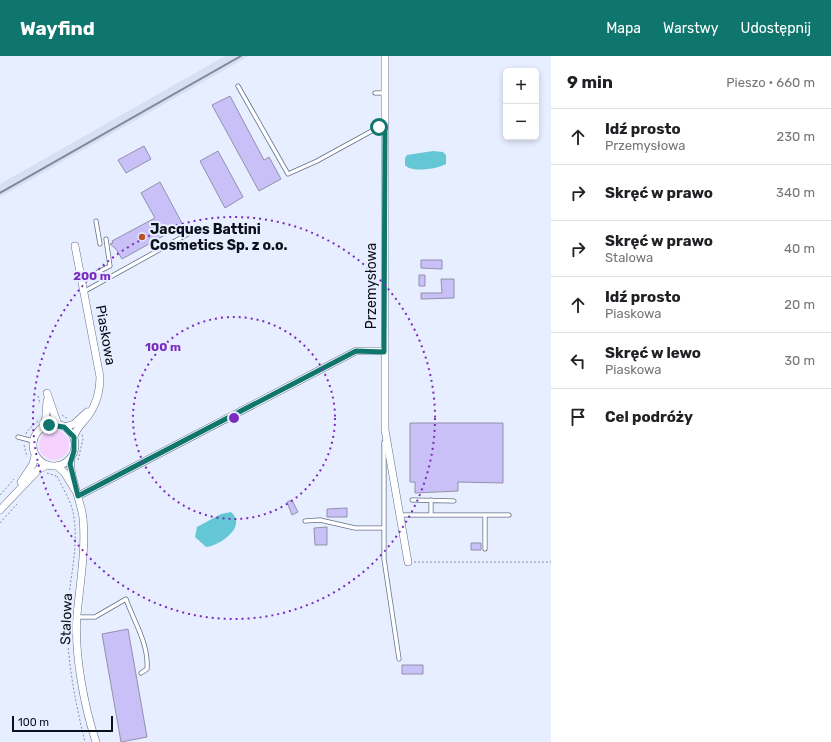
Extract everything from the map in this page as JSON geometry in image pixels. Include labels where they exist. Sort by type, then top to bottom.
[{"type":"street","name":"Przemysłowa","points":[[385,56],[385,430],[408,562]]},
{"type":"street","name":"Piaskowa","points":[[71,458],[74,451],[76,426],[89,415],[100,386],[100,377],[85,291],[75,246]]},
{"type":"street","points":[[78,496],[356,351],[384,352]]},
{"type":"street","points":[[45,426],[47,393],[61,426],[74,437]]},
{"type":"street","points":[[0,510],[33,464],[35,455],[33,441],[38,432],[45,426],[76,426]]},
{"type":"street","points":[[35,455],[47,465]]},
{"type":"street","points":[[68,471],[71,458]]},
{"type":"street","points":[[12,495],[39,469],[47,465],[57,466],[71,458]]},
{"type":"street","name":"Stalowa","points":[[57,466],[68,471],[78,496],[83,516],[84,539],[77,617],[78,653],[90,725],[96,742]]},
{"type":"lane","points":[[238,86],[288,174],[318,161],[379,127],[385,127]]},
{"type":"lane","points":[[376,93],[385,93]]},
{"type":"lane","points":[[96,221],[100,244]]},
{"type":"lane","points":[[85,291],[195,230]]},
{"type":"lane","points":[[94,274],[110,266],[106,239]]},
{"type":"lane","points":[[385,430],[383,528],[384,559],[399,659]]},
{"type":"lane","points":[[18,437],[33,441]]},
{"type":"lane","points":[[412,500],[454,500]]},
{"type":"lane","points":[[431,515],[432,500]]},
{"type":"lane","points":[[399,515],[510,515]]},
{"type":"lane","points":[[484,548],[485,515]]},
{"type":"lane","points":[[305,521],[320,520],[355,528],[383,528]]},
{"type":"lane","points":[[77,617],[94,617],[126,599],[138,623],[148,660],[147,669],[141,673]]},
{"type":"path","points":[[43,472],[56,476],[68,471],[78,464],[83,439],[76,426],[61,415]]},
{"type":"path","points":[[408,562],[551,562]]},
{"type":"shaded area","points":[[225,56],[249,56],[0,197],[0,184]]},
{"type":"shaded area","points":[[54,430],[65,434],[69,445],[65,456],[54,460],[43,456],[39,445],[43,434]]},
{"type":"water","points":[[433,151],[443,152],[446,155],[446,164],[418,170],[405,165],[405,158],[407,155]]},
{"type":"water","points":[[231,512],[235,518],[236,524],[230,535],[212,546],[206,547],[195,537],[197,527],[221,514]]},
{"type":"building","points":[[230,96],[264,160],[269,157],[281,179],[259,191],[212,105]]},
{"type":"building","points":[[144,146],[151,159],[126,173],[118,160]]},
{"type":"building","points":[[218,151],[243,197],[225,208],[200,161]]},
{"type":"building","points":[[160,182],[183,225],[122,259],[116,249],[110,244],[113,243],[112,241],[155,218],[141,193]]},
{"type":"building","points":[[421,260],[442,260],[442,269],[421,268]]},
{"type":"building","points":[[419,275],[425,275],[425,286],[419,286]]},
{"type":"building","points":[[441,279],[454,279],[454,298],[421,299],[421,293],[442,293]]},
{"type":"building","points":[[410,423],[503,423],[503,483],[458,482],[458,491],[415,493],[415,482],[410,482]]},
{"type":"building","points":[[292,500],[298,512],[292,515],[287,502]]},
{"type":"building","points":[[347,508],[347,517],[327,517],[327,509]]},
{"type":"building","points":[[327,527],[327,545],[315,545],[314,528]]},
{"type":"building","points":[[471,543],[481,543],[481,550],[471,550]]},
{"type":"building","points":[[128,629],[147,737],[121,742],[102,634]]},
{"type":"building","points":[[402,665],[423,665],[423,674],[402,674]]},
{"type":"railway","points":[[0,193],[241,56]]},
{"type":"place","name":"Jacques Battini Cosmetics Sp. z o.o.","points":[[142,237]]},
{"type":"route","points":[[49,425],[61,425],[68,429],[74,437],[74,451],[70,464],[78,496],[356,351],[384,352],[385,127],[379,127]]}]
